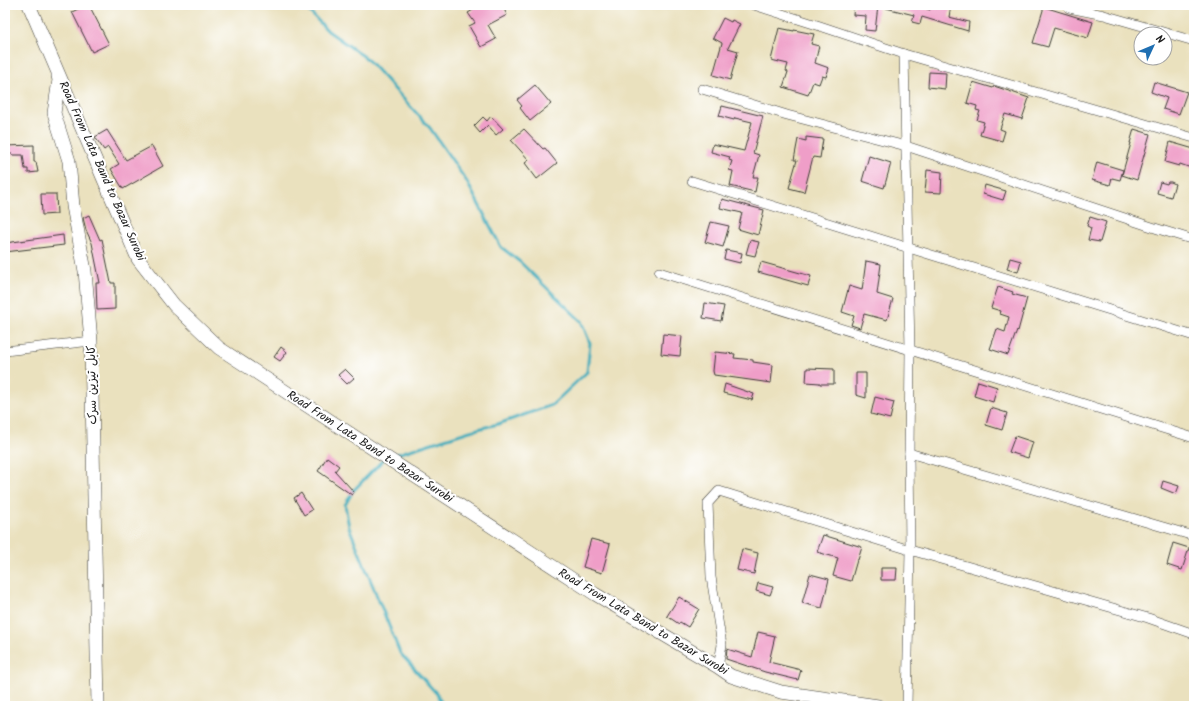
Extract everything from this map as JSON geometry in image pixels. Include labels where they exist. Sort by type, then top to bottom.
[{"type":"main road","name":"Road From Lata Band to Bazar Surobi","points":[[30,6],[138,259],[174,305],[219,348],[595,594],[731,676],[781,692],[878,706]]},
{"type":"main road","name":"کابل تیزین سرک","points":[[57,68],[59,80],[54,113],[69,161],[73,206],[85,271],[91,341],[98,706]]},
{"type":"street","points":[[754,5],[904,54],[1194,138]]},
{"type":"street","points":[[1070,5],[1069,8],[1104,15],[1194,41]]},
{"type":"street","points":[[904,54],[910,350],[910,550],[906,706]]},
{"type":"street","points":[[702,89],[787,115],[906,146],[1194,240]]},
{"type":"street","points":[[692,181],[1194,336]]},
{"type":"street","points":[[660,272],[1194,438]]},
{"type":"street","points":[[5,351],[91,341]]},
{"type":"street","points":[[909,454],[1194,536]]},
{"type":"street","points":[[718,667],[722,645],[710,577],[708,503],[719,491],[910,550],[1148,618],[1194,634]]},
{"type":"building","points":[[89,5],[109,44],[92,52],[72,12]]},
{"type":"building","points":[[470,5],[502,5],[507,15],[488,25],[496,39],[481,47],[469,26],[475,23],[468,13],[473,10]]},
{"type":"building","points":[[854,5],[878,6],[875,31],[865,30],[866,16],[853,15]]},
{"type":"building","points":[[887,5],[924,5],[924,8],[930,10],[931,5],[951,5],[949,17],[969,22],[968,31],[922,17],[920,24],[912,22],[914,15],[886,8]]},
{"type":"building","points":[[1044,7],[1093,22],[1088,38],[1054,28],[1048,47],[1033,43]]},
{"type":"building","points":[[723,18],[740,24],[728,48],[738,51],[730,80],[713,75],[722,43],[713,38]]},
{"type":"building","points":[[779,28],[814,34],[811,44],[819,46],[815,63],[829,68],[826,77],[822,76],[819,84],[813,82],[808,95],[783,87],[788,72],[786,71],[788,64],[771,60]]},
{"type":"building","points":[[929,72],[946,73],[945,89],[928,87]]},
{"type":"building","points":[[973,82],[993,88],[994,86],[1029,98],[1022,119],[1005,114],[1000,129],[1005,131],[1002,141],[980,135],[984,122],[977,120],[980,111],[976,110],[977,106],[967,103]]},
{"type":"building","points":[[1154,82],[1187,92],[1179,114],[1163,109],[1167,98],[1151,92]]},
{"type":"building","points":[[535,85],[551,104],[530,121],[520,108],[522,106],[517,100]]},
{"type":"building","points":[[722,106],[763,116],[753,153],[759,155],[753,177],[758,177],[755,192],[730,186],[733,171],[729,170],[732,161],[729,160],[730,157],[711,152],[713,144],[744,151],[752,122],[735,118],[734,120],[719,116]]},
{"type":"building","points":[[491,116],[503,129],[496,135],[488,125],[480,133],[474,126],[483,117],[487,121]]},
{"type":"building","points":[[524,129],[543,149],[545,148],[557,163],[537,179],[525,163],[529,160],[511,140]]},
{"type":"building","points":[[1134,129],[1150,134],[1137,180],[1122,175]]},
{"type":"building","points":[[107,130],[126,160],[152,146],[163,166],[123,189],[111,169],[119,164],[108,147],[104,150],[95,137]]},
{"type":"building","points":[[806,137],[823,139],[820,158],[813,157],[804,192],[789,188],[797,160],[794,160],[798,139],[806,141]]},
{"type":"building","points":[[1170,142],[1194,149],[1194,169],[1180,164],[1179,166],[1165,162]]},
{"type":"building","points":[[34,145],[34,162],[36,162],[38,172],[28,173],[28,169],[25,169],[23,155],[5,154],[5,146]]},
{"type":"building","points":[[869,156],[891,163],[884,188],[862,181]]},
{"type":"building","points":[[1097,162],[1123,170],[1120,180],[1112,178],[1110,185],[1092,180]]},
{"type":"building","points":[[927,170],[942,172],[941,193],[925,192]]},
{"type":"building","points":[[1160,182],[1167,184],[1168,182],[1171,182],[1175,184],[1171,197],[1157,193]]},
{"type":"building","points":[[985,185],[1006,191],[1003,200],[983,194]]},
{"type":"building","points":[[41,194],[56,194],[57,214],[42,215]]},
{"type":"building","points":[[722,199],[764,210],[758,235],[738,229],[742,213],[720,208]]},
{"type":"building","points":[[89,215],[100,240],[102,239],[111,283],[115,283],[115,309],[97,310],[96,283],[100,283],[92,243],[86,230],[83,218]]},
{"type":"building","points":[[1090,217],[1106,222],[1100,242],[1088,240],[1091,228],[1087,226]]},
{"type":"building","points":[[711,222],[729,226],[723,247],[705,242]]},
{"type":"building","points":[[63,235],[64,245],[5,252],[5,243]]},
{"type":"building","points":[[750,240],[759,242],[755,256],[746,254]]},
{"type":"building","points":[[726,250],[742,253],[740,263],[724,259]]},
{"type":"building","points":[[1010,258],[1021,261],[1018,272],[1007,269]]},
{"type":"building","points":[[866,261],[881,264],[877,294],[893,299],[887,320],[864,314],[860,328],[851,325],[854,316],[842,312],[849,286],[862,290]]},
{"type":"building","points":[[761,262],[811,276],[808,286],[758,272]]},
{"type":"building","points":[[998,287],[1013,292],[1012,294],[1027,298],[1018,331],[1017,330],[1008,355],[990,349],[997,329],[1005,332],[1009,317],[1000,314],[1001,311],[991,308]]},
{"type":"building","points":[[705,303],[724,306],[721,321],[703,318]]},
{"type":"building","points":[[663,334],[682,336],[680,356],[661,354]]},
{"type":"building","points":[[281,347],[287,352],[280,361],[274,357]]},
{"type":"building","points":[[715,352],[735,354],[734,358],[753,360],[753,362],[773,365],[771,383],[714,375]]},
{"type":"building","points":[[807,368],[834,369],[834,384],[806,382]]},
{"type":"building","points":[[345,369],[354,378],[347,384],[338,375]]},
{"type":"building","points":[[856,373],[866,373],[866,398],[856,395]]},
{"type":"building","points":[[978,381],[997,387],[993,402],[974,396]]},
{"type":"building","points":[[725,384],[754,394],[752,400],[723,393]]},
{"type":"building","points":[[875,397],[894,402],[890,419],[871,414]]},
{"type":"building","points":[[991,408],[1007,413],[1002,430],[986,425]]},
{"type":"building","points":[[1015,436],[1033,442],[1028,458],[1009,452]]},
{"type":"building","points":[[327,457],[339,466],[335,471],[354,492],[352,495],[318,471]]},
{"type":"building","points":[[1163,481],[1179,486],[1176,494],[1161,488]]},
{"type":"building","points":[[301,493],[312,510],[304,515],[294,498]]},
{"type":"building","points":[[823,535],[862,547],[851,581],[833,576],[838,558],[817,552]]},
{"type":"building","points":[[591,539],[610,544],[602,573],[583,567]]},
{"type":"building","points":[[1173,543],[1189,548],[1182,570],[1167,565]]},
{"type":"building","points":[[742,549],[758,553],[754,574],[737,570]]},
{"type":"building","points":[[881,568],[897,568],[896,580],[881,580]]},
{"type":"building","points":[[810,574],[829,579],[822,608],[802,603]]},
{"type":"building","points":[[758,583],[773,587],[770,595],[756,591]]},
{"type":"building","points":[[679,597],[699,609],[688,627],[680,622],[679,624],[667,616]]},
{"type":"building","points":[[758,632],[775,636],[769,662],[801,670],[798,680],[765,672],[726,659],[727,649],[752,657]]},
{"type":"waterway","points":[[303,5],[328,31],[366,58],[430,128],[467,182],[501,247],[520,262],[581,321],[590,343],[587,372],[552,405],[498,424],[470,431],[391,456]]},
{"type":"waterway","points":[[383,460],[353,491],[345,505],[349,527],[400,653],[437,694],[443,706]]}]
